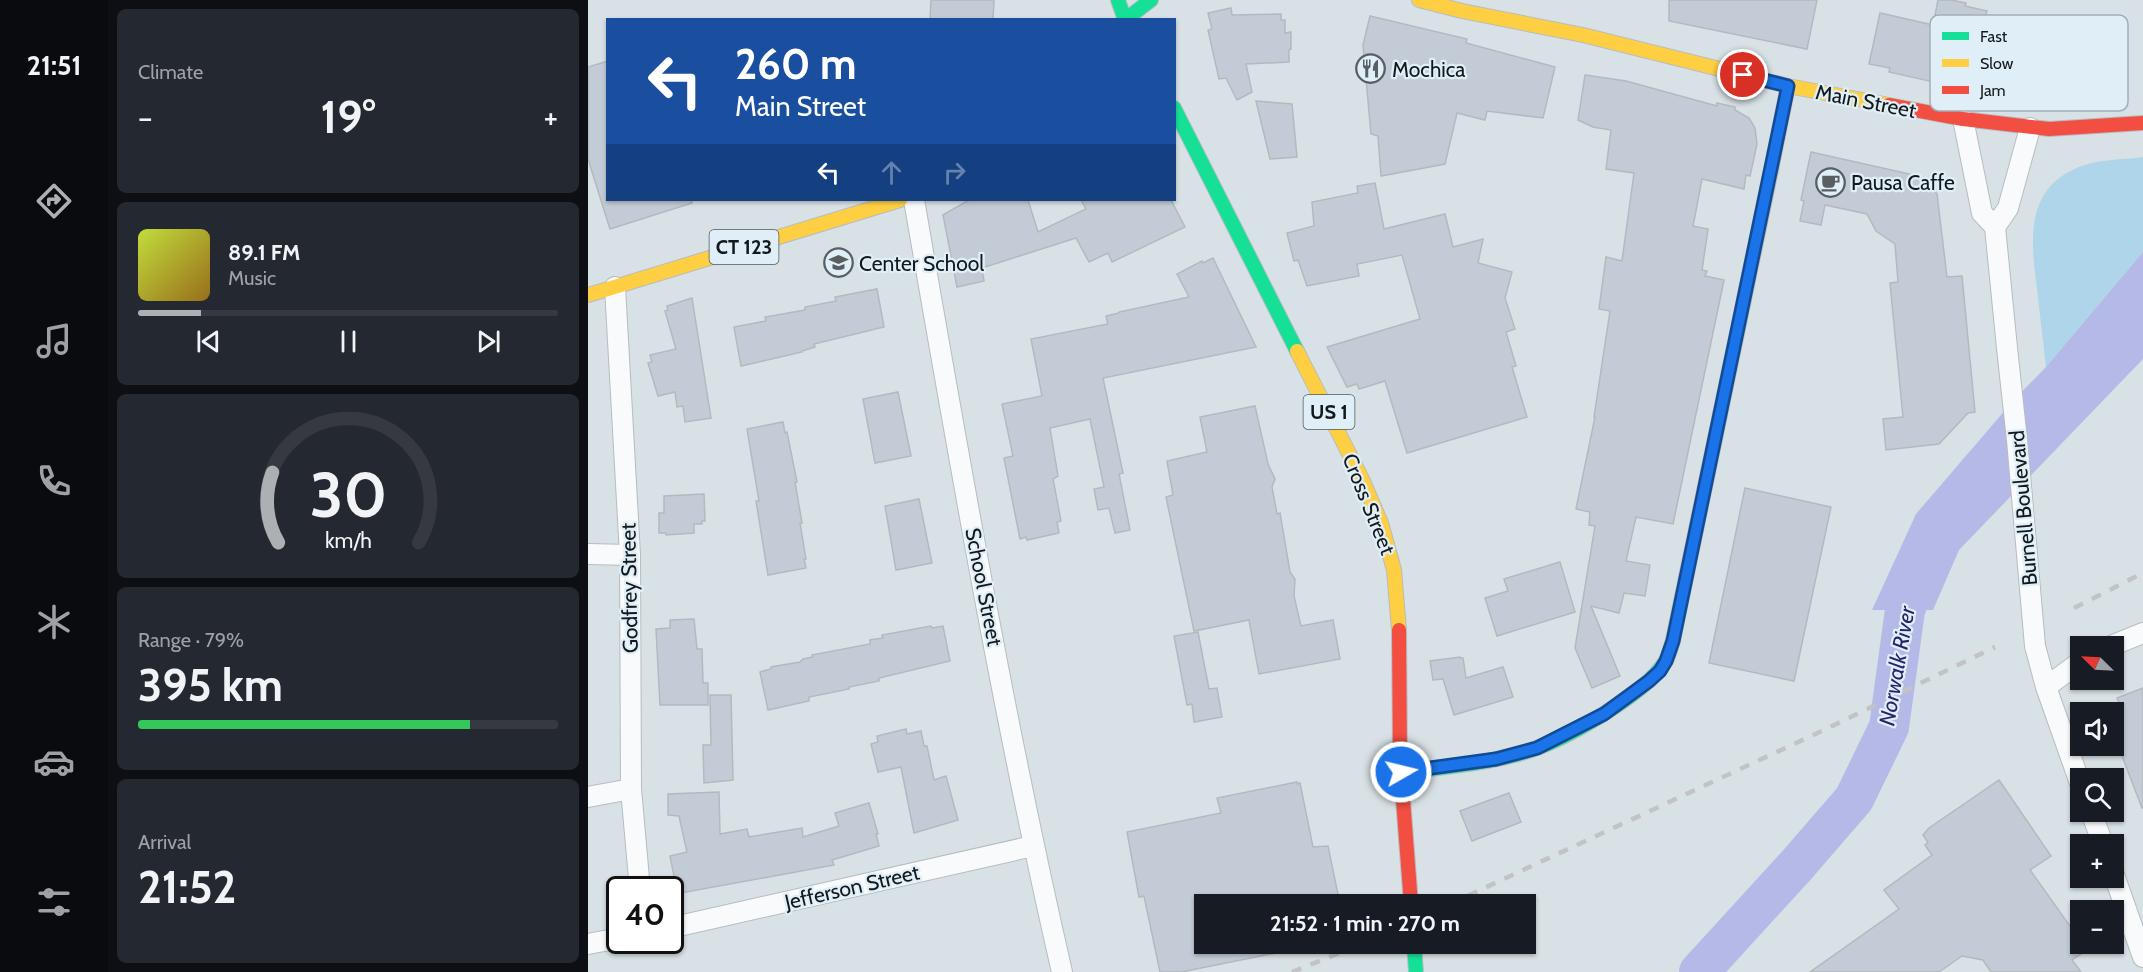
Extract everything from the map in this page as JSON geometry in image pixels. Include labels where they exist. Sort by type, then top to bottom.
[{"type":"main road","points":[[1118,0],[1124,18]]},
{"type":"main road","points":[[1128,18],[1151,0]]},
{"type":"main road","name":"Main Street","points":[[1419,0],[1582,35],[1788,86],[1963,119],[2030,128],[2118,126],[2143,123]]},
{"type":"main road","points":[[1401,772],[1496,759],[1537,748],[1604,714],[1649,681],[1660,671],[1666,661],[1673,641],[1788,86]]},
{"type":"main road","name":"Cross Street","points":[[1176,112],[1362,479],[1381,524],[1394,570],[1398,603],[1401,772],[1410,894]]},
{"type":"main road","name":"CT 123","points":[[588,296],[897,201]]},
{"type":"main road","points":[[1415,954],[1416,972]]},
{"type":"street","name":"Burnell Boulevard","points":[[1963,119],[1982,213],[1995,226],[2035,646],[2046,687],[2075,768]]},
{"type":"street","points":[[1995,226],[2008,208],[2030,128]]},
{"type":"street","name":"School Street","points":[[914,201],[960,466],[1033,846],[1062,972]]},
{"type":"street","name":"Godfrey Street","points":[[615,287],[630,555],[631,789],[639,876]]},
{"type":"street","points":[[588,554],[630,555]]},
{"type":"street","points":[[2124,641],[2143,633]]},
{"type":"street","points":[[2046,687],[2070,669]]},
{"type":"street","points":[[588,796],[631,789]]},
{"type":"street","name":"Jefferson Street","points":[[684,925],[1033,846]]},
{"type":"street","points":[[2119,888],[2143,957]]},
{"type":"street","points":[[588,944],[606,941]]},
{"type":"shaded area","points":[[2143,157],[2143,252],[2046,367],[2033,253],[2035,218],[2040,203],[2048,189],[2061,177],[2079,167],[2102,161]]},
{"type":"shaded area","points":[[2143,252],[2143,359],[1959,550],[1933,610],[1872,610],[1916,514],[2013,401],[2046,367]]},
{"type":"building","points":[[931,0],[994,0],[993,18],[930,18]]},
{"type":"building","points":[[1669,0],[1817,0],[1807,49],[1669,21]]},
{"type":"building","points":[[1938,0],[1966,3],[1965,6],[1987,11],[1986,15],[1935,15]]},
{"type":"building","points":[[1231,8],[1232,15],[1281,14],[1281,20],[1285,20],[1285,33],[1291,32],[1289,62],[1246,64],[1252,92],[1237,100],[1226,78],[1219,79],[1208,30],[1212,29],[1208,13]]},
{"type":"building","points":[[1880,13],[1930,24],[1930,81],[1889,72],[1890,68],[1869,64]]},
{"type":"building","points":[[1370,16],[1467,39],[1466,43],[1555,67],[1543,118],[1487,111],[1485,120],[1457,113],[1445,164],[1381,176],[1378,136],[1371,134],[1363,45]]},
{"type":"building","points":[[606,62],[606,201],[691,201],[692,203],[610,229],[588,159],[588,67]]},
{"type":"building","points":[[1585,75],[1626,81],[1717,106],[1717,103],[1735,107],[1735,110],[1749,118],[1755,128],[1757,144],[1750,176],[1746,175],[1744,189],[1702,179],[1693,226],[1708,229],[1702,270],[1707,271],[1705,276],[1724,280],[1673,524],[1636,517],[1626,561],[1650,565],[1645,596],[1624,593],[1619,613],[1591,606],[1620,676],[1592,688],[1575,648],[1595,526],[1589,525],[1590,512],[1576,509],[1595,417],[1610,311],[1599,309],[1606,257],[1622,261],[1634,173],[1606,169],[1611,130],[1593,127],[1578,120]]},
{"type":"building","points":[[1256,101],[1292,104],[1297,157],[1270,159]]},
{"type":"building","points":[[1811,152],[1918,176],[1929,183],[1937,194],[1947,277],[1962,276],[1975,412],[1968,413],[1939,444],[1886,450],[1883,419],[1903,417],[1890,283],[1898,282],[1895,244],[1876,231],[1867,214],[1825,205],[1821,225],[1800,221],[1804,201],[1801,200]]},
{"type":"building","points":[[1375,183],[1384,229],[1445,214],[1453,247],[1483,239],[1478,263],[1512,272],[1505,298],[1515,329],[1506,332],[1516,366],[1512,367],[1527,417],[1407,453],[1385,381],[1359,389],[1357,384],[1347,387],[1327,347],[1420,319],[1402,255],[1357,264],[1359,276],[1307,286],[1298,260],[1294,261],[1287,233],[1314,226],[1312,202],[1358,193],[1357,186]]},
{"type":"building","points":[[967,201],[1028,201],[1038,232],[1086,209],[1082,201],[1172,201],[1185,227],[1112,262],[1108,253],[1089,262],[1076,238],[985,267],[982,269],[984,281],[957,287],[943,215]]},
{"type":"building","points":[[1213,258],[1256,347],[1103,378],[1123,473],[1119,474],[1130,530],[1115,533],[1109,508],[1098,510],[1094,489],[1104,487],[1090,419],[1050,428],[1058,476],[1053,479],[1061,521],[1057,522],[1059,533],[1027,540],[1026,537],[1020,539],[1004,458],[1013,456],[1002,404],[1042,396],[1031,339],[1108,324],[1106,316],[1189,297],[1177,274]]},
{"type":"building","points":[[877,289],[884,327],[814,344],[815,347],[802,352],[741,366],[734,327],[766,321],[765,317],[805,310],[805,307],[836,301],[835,297]]},
{"type":"building","points":[[692,298],[711,418],[685,422],[683,406],[677,407],[675,392],[658,396],[648,363],[652,362],[650,355],[676,349],[665,311],[668,310],[667,306]]},
{"type":"building","points":[[898,392],[911,456],[875,463],[863,399]]},
{"type":"building","points":[[1255,406],[1268,464],[1275,479],[1272,487],[1277,514],[1280,513],[1290,572],[1295,579],[1294,596],[1301,626],[1333,620],[1340,659],[1259,674],[1249,620],[1194,631],[1166,497],[1173,495],[1167,461],[1207,452],[1200,417]]},
{"type":"building","points":[[783,422],[797,482],[795,482],[806,568],[768,575],[747,429]]},
{"type":"building","points":[[1745,488],[1831,507],[1794,681],[1709,663]]},
{"type":"building","points":[[704,494],[705,521],[702,521],[702,524],[694,524],[694,533],[666,535],[666,533],[659,533],[659,513],[664,513],[664,496]]},
{"type":"building","points":[[919,499],[932,563],[896,570],[885,506]]},
{"type":"building","points":[[1560,562],[1575,612],[1497,636],[1485,598],[1508,591],[1504,579]]},
{"type":"building","points":[[694,619],[697,649],[702,649],[703,683],[708,683],[708,705],[660,705],[656,629],[670,628],[670,620]]},
{"type":"building","points":[[931,626],[932,628],[943,626],[950,661],[879,678],[879,681],[809,697],[809,701],[768,710],[760,672],[771,669],[771,667],[800,662],[813,657],[812,655],[870,644],[870,640],[883,638],[882,635]]},
{"type":"building","points":[[1198,632],[1209,689],[1217,688],[1222,717],[1194,722],[1192,704],[1187,705],[1174,636]]},
{"type":"building","points":[[1463,658],[1466,678],[1503,667],[1513,697],[1454,715],[1443,679],[1433,680],[1430,661]]},
{"type":"building","points":[[2143,688],[2143,808],[2122,756],[2124,756],[2124,702],[2119,702],[2117,698]]},
{"type":"building","points":[[710,695],[731,695],[733,780],[704,783],[703,745],[711,745]]},
{"type":"building","points":[[906,729],[907,734],[921,731],[924,746],[927,746],[934,780],[946,776],[958,820],[914,833],[901,767],[878,772],[871,744],[878,742],[877,736]]},
{"type":"building","points":[[1999,780],[2051,856],[2030,870],[2070,926],[2070,954],[2081,954],[2072,960],[2081,972],[1991,972],[1983,960],[1962,956],[1939,972],[1810,972],[1899,909],[1884,890],[1932,855],[1925,845],[1928,842],[1923,835],[1929,828]]},
{"type":"building","points":[[1300,783],[1313,847],[1328,846],[1338,894],[1194,894],[1194,954],[1271,954],[1181,972],[1160,972],[1144,896],[1139,897],[1127,832],[1221,813],[1217,798]]},
{"type":"building","points":[[719,792],[720,834],[747,829],[749,837],[802,828],[803,837],[839,826],[835,813],[869,803],[879,846],[832,860],[834,865],[684,892],[684,876],[674,876],[670,856],[687,852],[679,816],[668,815],[668,794]]},
{"type":"building","points":[[1509,793],[1521,822],[1472,841],[1460,811]]},
{"type":"waterway","name":"Norwalk River","points":[[1699,972],[1854,799],[1889,727],[1905,610],[1925,558]]},
{"type":"railway","points":[[2074,608],[2143,573]]},
{"type":"railway","points":[[1471,894],[1824,730],[1995,647]]},
{"type":"railway","points":[[1292,972],[1337,954]]},
{"type":"traffic: fast","points":[[1118,0],[1124,18]]},
{"type":"traffic: fast","points":[[1128,18],[1151,0]]},
{"type":"traffic: fast","points":[[1176,112],[1297,351]]},
{"type":"traffic: fast","points":[[1401,773],[1504,758],[1552,742],[1607,712],[1642,687],[1665,662],[1673,640]]},
{"type":"traffic: fast","points":[[1415,954],[1416,972]]},
{"type":"traffic: slow","points":[[1419,0],[1583,35],[1788,86],[1889,105]]},
{"type":"traffic: slow","points":[[1673,640],[1771,170]]},
{"type":"traffic: slow","points":[[588,295],[897,201]]},
{"type":"traffic: slow","points":[[1297,351],[1362,479],[1381,523],[1394,570],[1399,630]]},
{"type":"traffic: jam","points":[[1771,170],[1788,86]]},
{"type":"traffic: jam","points":[[1889,105],[1963,119],[2049,129],[2143,123]]},
{"type":"traffic: jam","points":[[1399,630],[1400,760],[1410,894]]},
{"type":"place","name":"Mochica","points":[[1371,69]]},
{"type":"place","name":"Pausa Caffe","points":[[1830,182]]},
{"type":"place","name":"Center School","points":[[838,263]]},
{"type":"route","points":[[1401,772],[1496,759],[1537,748],[1604,714],[1649,681],[1660,671],[1666,661],[1673,641],[1788,86],[1743,75]]}]
